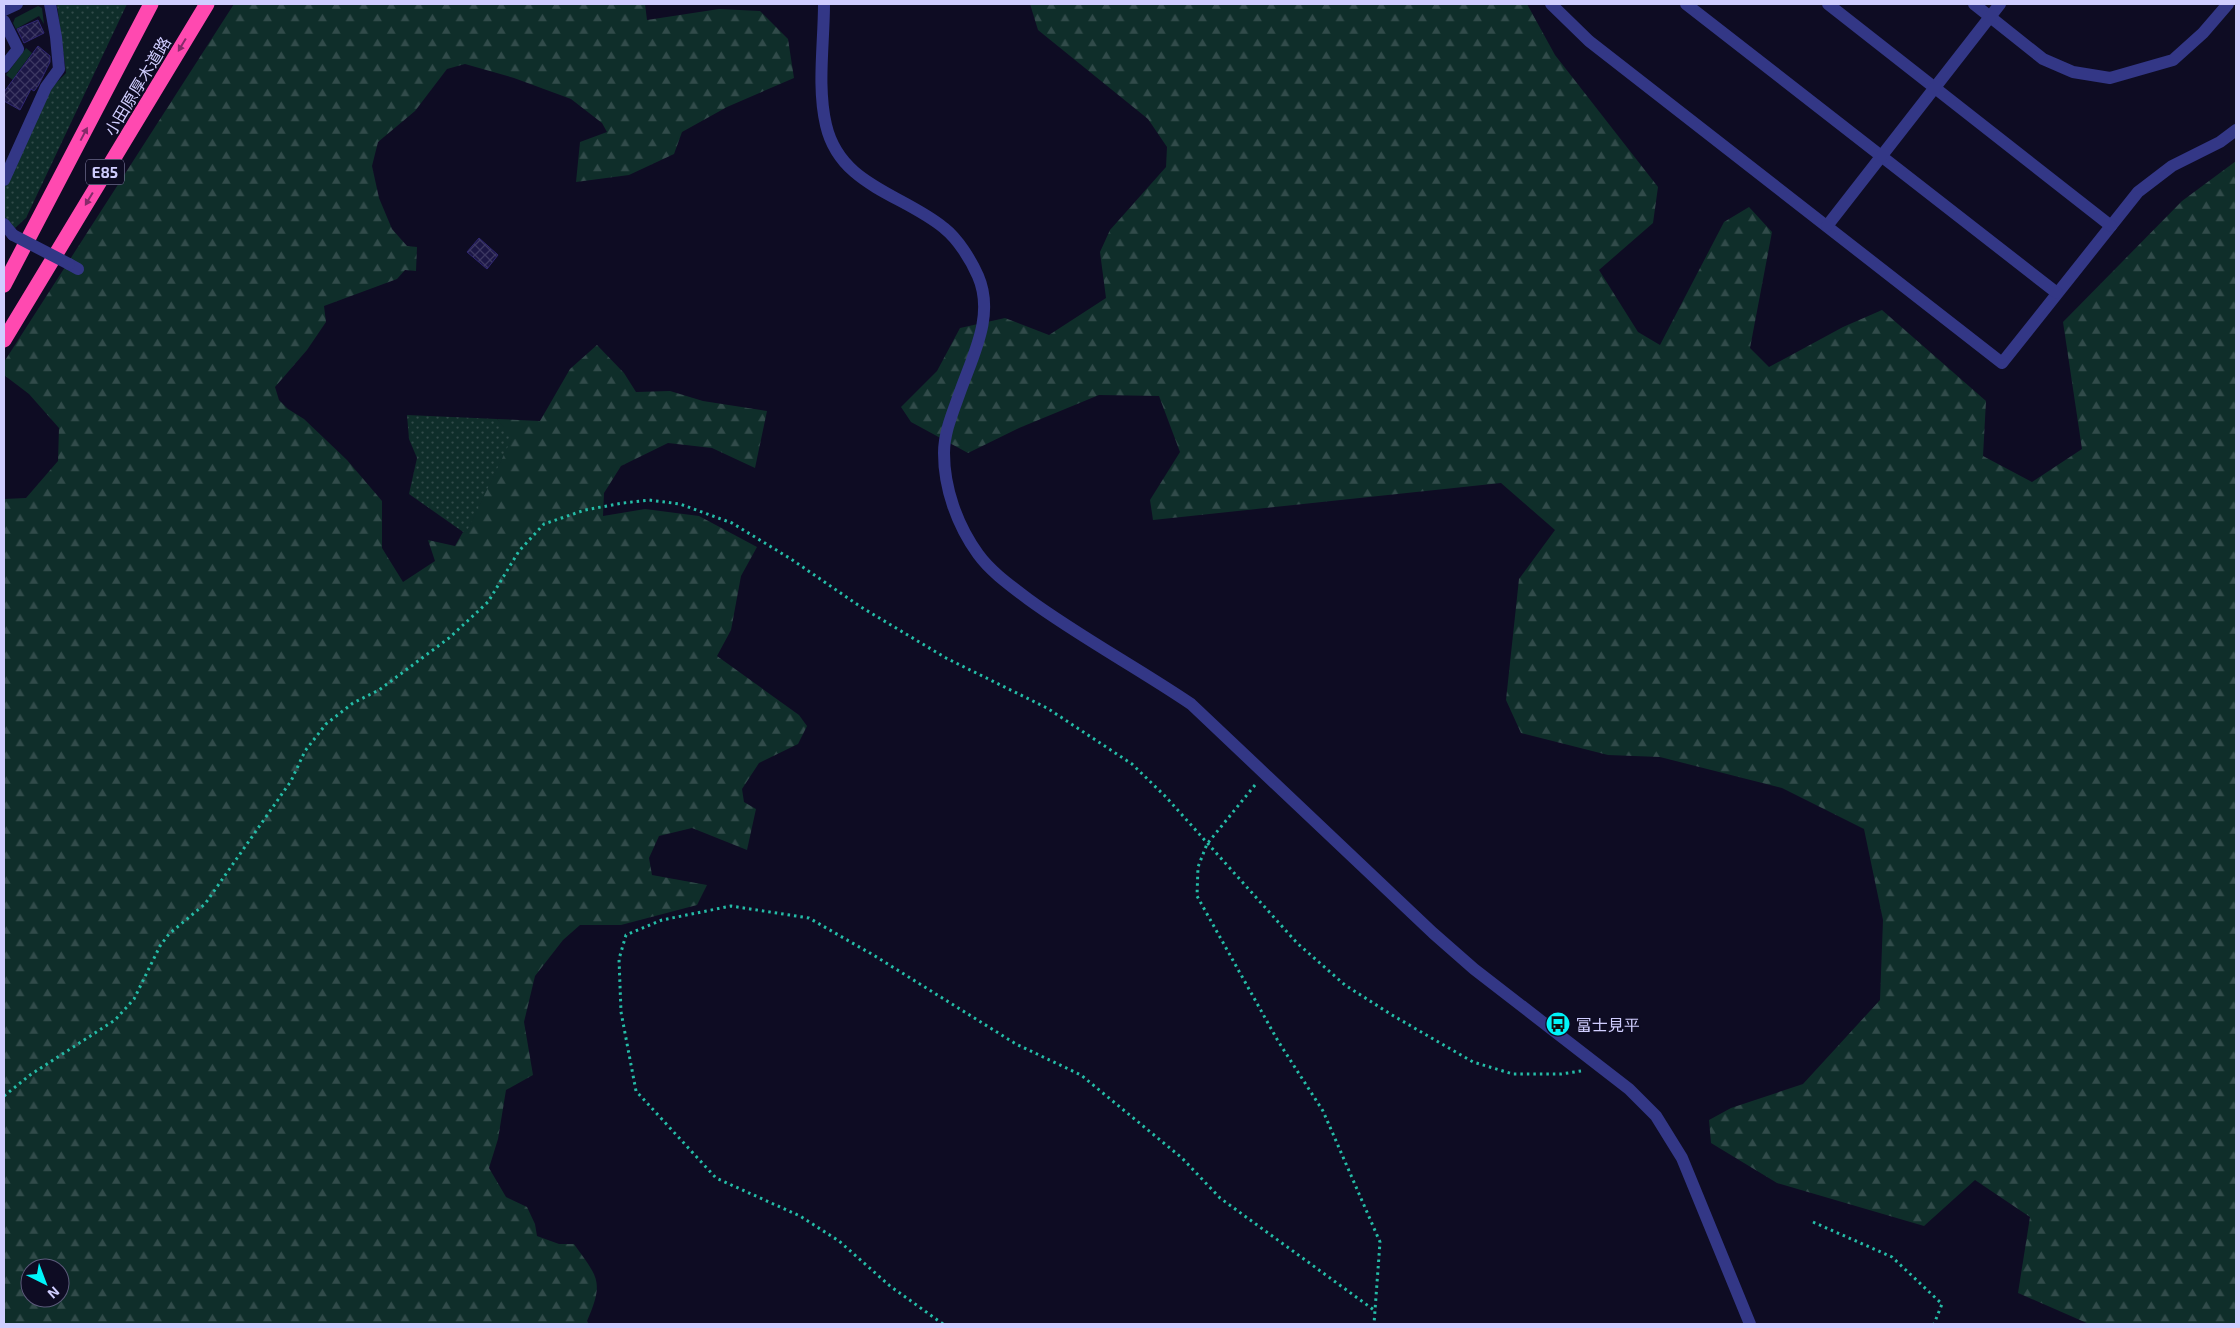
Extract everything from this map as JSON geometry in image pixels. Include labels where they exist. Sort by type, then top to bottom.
[{"type":"highway","name":"小田原厚木道路","points":[[4,285],[152,4]]},
{"type":"highway","name":"小田原厚木道路","points":[[4,340],[207,4]]},
{"type":"street","points":[[4,10],[17,4]]},
{"type":"street","points":[[4,180],[46,87],[60,69],[50,4]]},
{"type":"street","points":[[824,4],[822,100],[826,126],[832,143],[844,161],[859,177],[880,192],[925,214],[946,229],[962,248],[978,275],[985,300],[981,337],[947,429],[944,453],[948,488],[959,522],[979,555],[1006,582],[1058,621],[1156,680],[1191,704],[1433,933],[1474,969],[1601,1067],[1643,1103],[1656,1116],[1671,1137],[1682,1158],[1750,1324]]},
{"type":"street","points":[[1551,4],[1588,41],[2002,363],[2138,192],[2172,166],[2220,142],[2236,130]]},
{"type":"street","points":[[1686,4],[2058,293]]},
{"type":"street","points":[[1828,4],[2111,226]]},
{"type":"street","points":[[1974,4],[2043,59],[2073,72],[2110,78],[2173,60],[2204,33],[2228,4]]},
{"type":"street","points":[[1826,226],[2000,4]]},
{"type":"street","points":[[4,21],[18,49],[4,67]]},
{"type":"street","points":[[4,224],[13,235],[74,267]]},
{"type":"path","points":[[4,1096],[30,1075],[115,1020],[134,999],[160,946],[169,934],[204,904],[291,782],[305,751],[326,724],[352,703],[379,690],[449,638],[488,602],[519,551],[544,524],[585,510],[649,500],[680,504],[732,523],[791,559],[861,607],[946,658],[1048,708],[1132,764],[1166,797],[1297,943],[1345,985],[1473,1062],[1513,1074],[1561,1074],[1601,1067]]},
{"type":"path","points":[[1265,773],[1207,844],[1198,867],[1197,896],[1278,1041],[1323,1111],[1380,1242],[1374,1324]]},
{"type":"path","points":[[943,1324],[890,1286],[839,1241],[800,1216],[716,1178],[636,1091],[621,1012],[619,959],[626,935],[662,920],[731,906],[809,918],[876,956],[1016,1044],[1081,1076],[1182,1158],[1220,1198],[1374,1310]]},
{"type":"path","points":[[1813,1222],[1892,1257],[1942,1304],[1934,1324]]},
{"type":"green space","points":[[57,4],[127,4],[26,218],[15,228],[4,216],[4,188],[52,87],[66,73]]},
{"type":"green space","points":[[234,4],[645,4],[647,20],[719,9],[760,11],[788,39],[794,78],[727,107],[682,132],[674,154],[629,175],[576,182],[580,142],[607,132],[602,123],[571,99],[514,78],[465,64],[447,69],[415,111],[378,142],[372,166],[379,198],[392,229],[407,246],[417,247],[416,271],[405,270],[397,279],[324,306],[326,322],[307,350],[275,387],[279,400],[288,409],[304,419],[347,460],[382,501],[382,548],[403,582],[435,561],[428,540],[455,546],[463,532],[466,533],[512,438],[497,419],[540,421],[570,369],[597,345],[624,373],[636,392],[670,391],[703,401],[767,411],[755,468],[712,448],[668,443],[621,466],[604,493],[603,516],[645,509],[699,516],[757,547],[741,576],[731,630],[717,656],[799,715],[807,726],[798,744],[759,763],[742,789],[744,802],[756,809],[747,850],[692,828],[659,836],[649,858],[652,875],[707,885],[697,905],[621,925],[580,925],[563,940],[535,976],[524,1022],[533,1075],[506,1090],[498,1139],[489,1168],[506,1197],[527,1207],[535,1224],[537,1236],[559,1244],[574,1244],[588,1264],[593,1272],[597,1287],[593,1307],[587,1321],[589,1324],[4,1324],[4,499],[26,498],[58,461],[59,428],[29,394],[4,375],[4,362]]},
{"type":"green space","points":[[1030,4],[1527,4],[1555,55],[1658,187],[1653,223],[1599,270],[1638,332],[1660,345],[1724,222],[1749,207],[1772,232],[1750,348],[1769,367],[1843,327],[1882,310],[1986,401],[1983,456],[2032,482],[2082,449],[2063,322],[2182,201],[2236,161],[2236,1324],[2089,1324],[2018,1293],[2030,1217],[1975,1180],[1924,1226],[1777,1183],[1711,1143],[1709,1120],[1731,1108],[1803,1084],[1880,1000],[1883,920],[1864,829],[1782,788],[1660,757],[1608,755],[1521,733],[1506,700],[1519,579],[1555,530],[1501,483],[1153,520],[1150,500],[1180,452],[1159,396],[1099,395],[1019,428],[968,453],[911,422],[901,407],[937,371],[960,328],[1005,318],[1049,335],[1106,298],[1100,252],[1110,230],[1166,167],[1167,147],[1148,119],[1038,30]]},
{"type":"green space","points":[[38,6],[42,8],[44,24],[39,16],[16,29],[13,23],[15,18]]},
{"type":"green space","points":[[26,48],[32,53],[17,73],[24,79],[20,85],[6,75]]},
{"type":"green space","points":[[407,415],[497,419],[513,437],[466,534],[409,494],[417,458],[409,439]]},
{"type":"building","points":[[38,20],[44,33],[24,43],[17,29]]},
{"type":"building","points":[[38,46],[50,56],[50,62],[38,86],[34,91],[31,89],[20,110],[4,101],[4,92]]},
{"type":"building","points":[[479,238],[498,255],[487,269],[467,252]]},
{"type":"place","name":"富士見平","points":[[1558,1024]]}]
